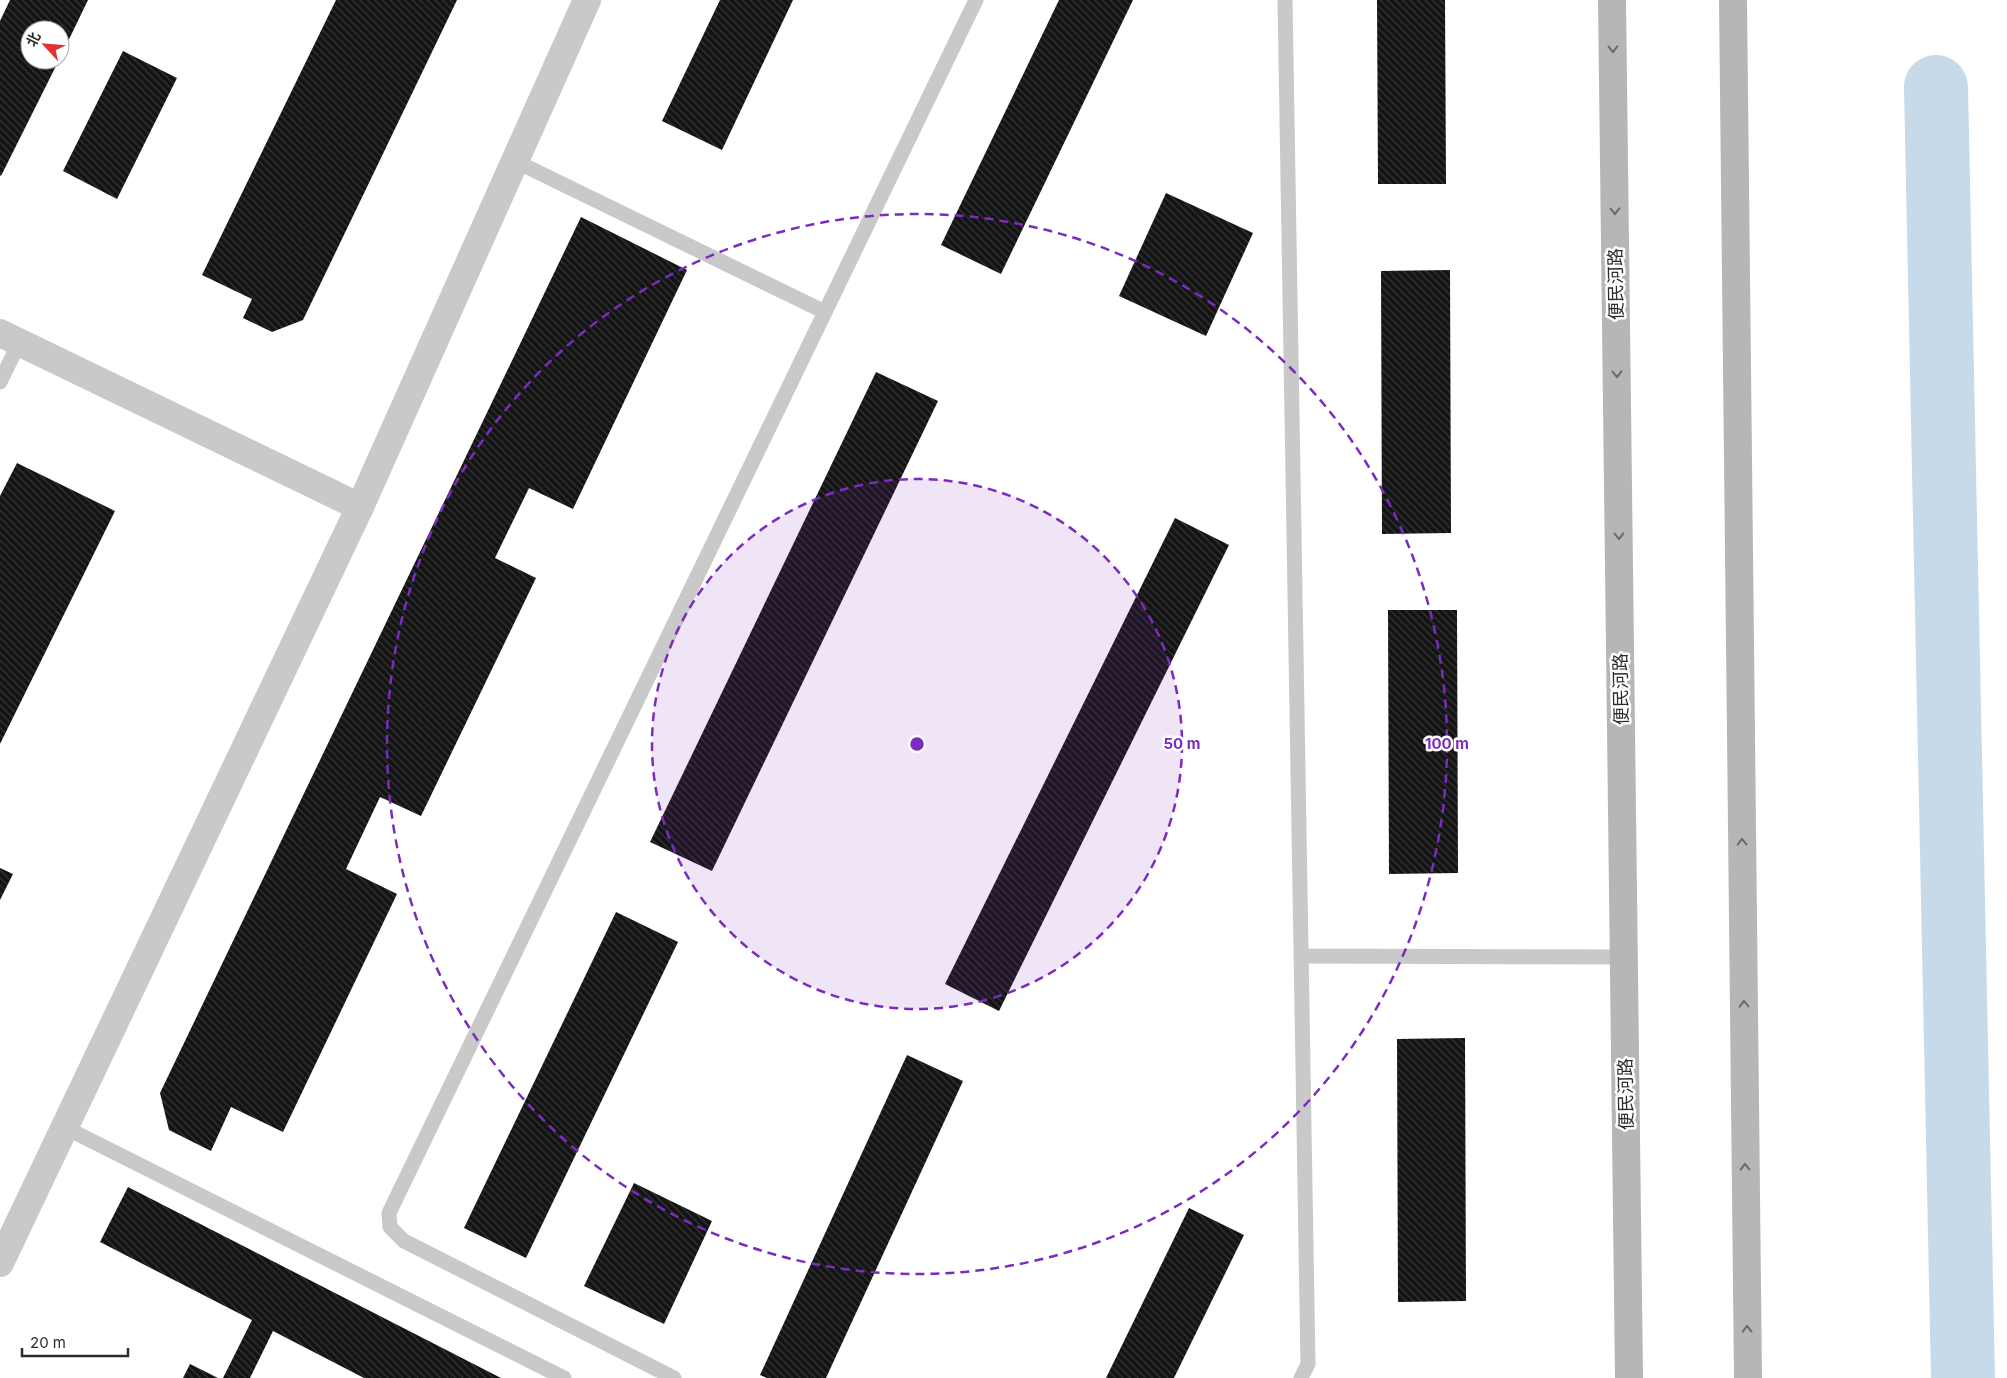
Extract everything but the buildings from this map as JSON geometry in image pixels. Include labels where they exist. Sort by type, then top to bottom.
[{"type":"street","points":[[0,1263],[360,507],[587,0]]},
{"type":"street","name":"便民河路","points":[[1612,0],[1629,1378]]},
{"type":"street","points":[[1733,0],[1748,1378]]},
{"type":"street","points":[[10,338],[360,507]]},
{"type":"lane","points":[[674,1378],[404,1242],[390,1227],[389,1213],[976,0]]},
{"type":"lane","points":[[1285,0],[1308,1364],[1301,1378]]},
{"type":"lane","points":[[515,161],[825,312]]},
{"type":"lane","points":[[0,382],[10,338]]},
{"type":"lane","points":[[1301,956],[1624,957]]},
{"type":"lane","points":[[64,1127],[564,1378]]},
{"type":"waterway","points":[[1936,87],[1963,1378]]}]
